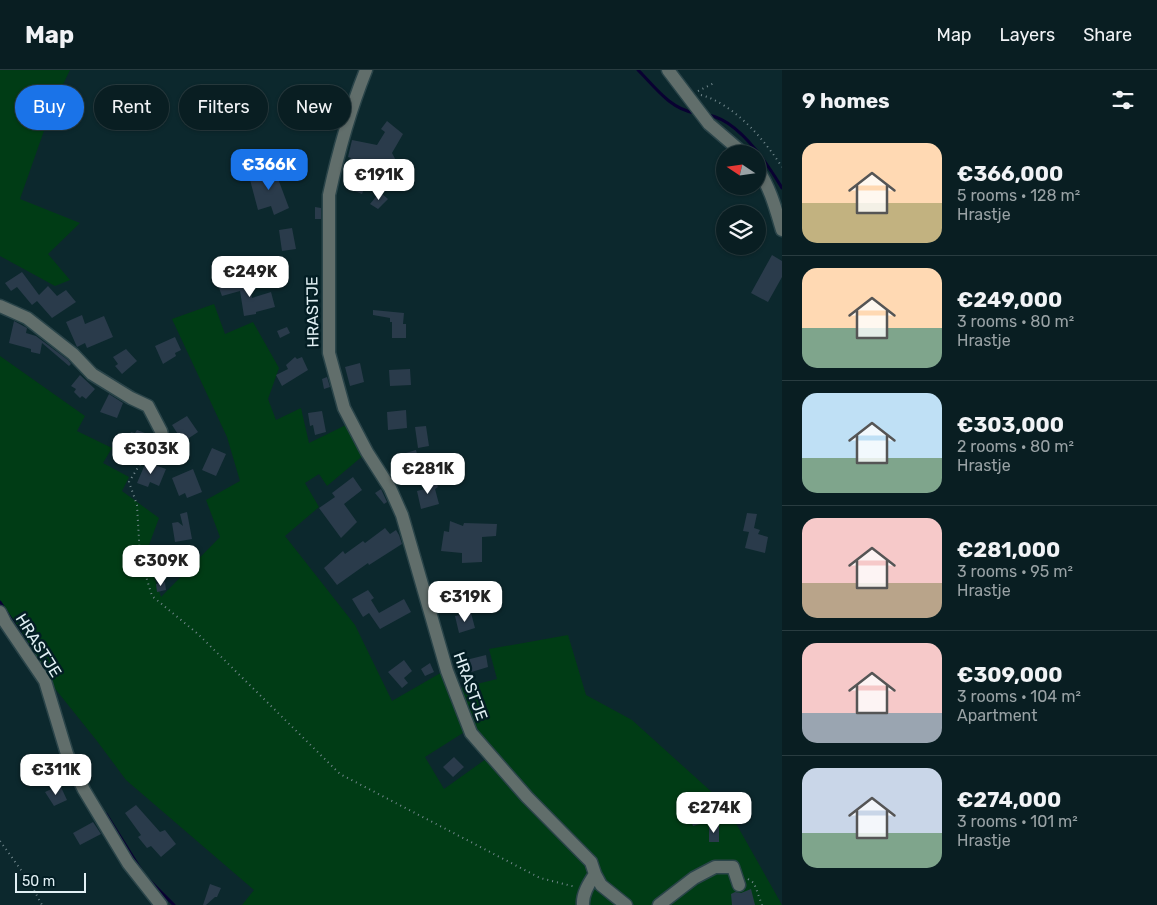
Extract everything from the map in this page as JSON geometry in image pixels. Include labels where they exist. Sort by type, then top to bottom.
[{"type":"street","name":"HRASTJE","points":[[366,70],[333,172],[329,195],[329,352],[344,408],[367,452],[390,488],[402,516],[447,670],[471,733],[527,797],[591,862],[594,874],[601,886],[626,905]]},
{"type":"street","points":[[668,70],[709,124],[734,145]]},
{"type":"street","points":[[766,186],[782,230]]},
{"type":"street","points":[[0,306],[27,318],[73,354],[92,374],[148,406],[161,431],[166,450],[172,456]]},
{"type":"street","name":"HRASTJE","points":[[0,612],[44,681],[66,754],[84,790],[128,863],[161,905]]},
{"type":"street","points":[[659,905],[694,878],[714,867],[733,867],[739,884]]},
{"type":"street","points":[[583,905],[586,889],[594,874]]},
{"type":"path","points":[[689,96],[714,83]]},
{"type":"path","points":[[689,96],[698,94],[709,97],[726,107],[749,126],[771,150],[782,166]]},
{"type":"path","points":[[161,431],[129,482],[137,505],[140,557],[152,596],[198,634],[340,774],[540,878],[586,889]]},
{"type":"path","points":[[0,841],[29,881],[42,905]]},
{"type":"path","points":[[734,870],[754,883],[762,905]]},
{"type":"green space","points":[[0,70],[70,70],[63,85],[15,85],[15,130],[44,130],[20,199],[80,223],[48,254],[70,280],[55,286],[0,256]]},
{"type":"green space","points":[[214,304],[225,334],[253,322],[279,368],[268,399],[276,420],[301,408],[309,443],[348,424],[365,454],[327,486],[319,474],[305,483],[319,507],[285,536],[355,625],[392,701],[444,671],[466,731],[425,757],[444,789],[493,754],[474,732],[457,689],[497,679],[489,649],[568,635],[586,695],[632,720],[725,804],[782,905],[242,905],[254,890],[126,780],[0,620],[0,356],[85,416],[77,431],[112,448],[103,463],[129,477],[122,491],[159,518],[146,553],[161,597],[220,537],[206,500],[240,481],[227,437],[172,319]]},
{"type":"building","points":[[387,121],[403,134],[392,153],[401,170],[389,177],[389,182],[368,179],[362,194],[345,187],[349,171],[346,169],[351,158],[348,157],[352,140],[377,145],[385,132],[381,129]]},
{"type":"building","points":[[274,168],[289,208],[274,215],[271,206],[258,210],[249,176]]},
{"type":"building","points":[[380,192],[388,199],[378,209],[370,204]]},
{"type":"building","points":[[315,207],[321,208],[321,219],[315,219]]},
{"type":"building","points":[[292,228],[296,249],[282,251],[279,230]]},
{"type":"building","points":[[772,255],[782,261],[782,277],[768,302],[751,293]]},
{"type":"building","points":[[22,272],[39,295],[48,286],[57,296],[66,290],[76,302],[52,318],[37,301],[32,305],[17,287],[11,291],[5,283]]},
{"type":"building","points":[[245,280],[245,283],[249,282],[250,288],[244,290],[250,289],[252,298],[271,292],[275,307],[244,316],[240,291],[222,296],[219,288],[236,285],[236,282]]},
{"type":"building","points":[[373,310],[404,313],[403,324],[406,324],[406,338],[392,338],[392,322],[390,322],[390,318],[373,315]]},
{"type":"building","points":[[82,315],[85,324],[104,316],[113,337],[87,348],[85,343],[77,347],[66,322]]},
{"type":"building","points":[[14,321],[27,328],[26,333],[36,336],[71,364],[69,366],[42,343],[40,354],[31,352],[31,349],[9,343]]},
{"type":"building","points":[[287,327],[290,333],[280,338],[277,331]]},
{"type":"building","points":[[175,337],[181,350],[175,353],[176,356],[163,364],[155,346]]},
{"type":"building","points":[[126,349],[137,361],[122,374],[115,366],[118,364],[113,357]]},
{"type":"building","points":[[295,357],[297,359],[302,357],[308,370],[282,386],[276,375],[288,369],[286,365]]},
{"type":"building","points":[[360,363],[364,382],[350,386],[345,367]]},
{"type":"building","points":[[410,369],[411,385],[390,386],[389,370]]},
{"type":"building","points":[[80,375],[95,389],[86,399],[82,396],[80,398],[74,392],[76,389],[71,386]]},
{"type":"building","points":[[327,377],[330,387],[324,389],[322,379]]},
{"type":"building","points":[[109,394],[123,403],[117,418],[100,412]]},
{"type":"building","points":[[406,410],[407,428],[388,430],[387,412]]},
{"type":"building","points":[[322,411],[326,432],[315,435],[313,425],[310,426],[308,413]]},
{"type":"building","points":[[187,416],[198,432],[183,442],[172,425]]},
{"type":"building","points":[[426,426],[429,446],[418,448],[415,427]]},
{"type":"building","points":[[137,430],[150,435],[143,451],[125,443],[131,432],[135,433]]},
{"type":"building","points":[[212,448],[226,454],[216,476],[202,470]]},
{"type":"building","points":[[416,450],[421,469],[403,472],[399,455]]},
{"type":"building","points":[[146,462],[166,469],[159,486],[150,482],[148,487],[137,483]]},
{"type":"building","points":[[193,469],[202,492],[187,498],[185,493],[179,496],[172,478]]},
{"type":"building","points":[[353,477],[362,490],[344,504],[357,522],[341,538],[319,508],[335,497],[332,493]]},
{"type":"building","points":[[435,480],[438,487],[435,489],[439,504],[421,509],[417,491],[425,489],[423,485]]},
{"type":"building","points":[[381,489],[387,502],[384,504],[375,493]]},
{"type":"building","points":[[187,512],[192,539],[175,542],[172,523],[178,522],[183,526],[180,514]]},
{"type":"building","points":[[747,513],[757,514],[754,528],[760,530],[758,534],[768,537],[765,553],[745,548],[749,532],[743,531]]},
{"type":"building","points":[[450,521],[463,526],[464,523],[497,524],[496,536],[482,537],[482,562],[462,563],[462,553],[441,551],[444,531],[449,532]]},
{"type":"building","points":[[385,528],[390,534],[396,530],[402,544],[369,565],[368,563],[337,585],[324,568],[343,551],[345,554],[363,541],[365,543]]},
{"type":"building","points":[[165,582],[166,590],[157,592],[156,584]]},
{"type":"building","points":[[368,590],[374,598],[371,600],[379,613],[404,599],[411,612],[380,629],[369,613],[363,617],[352,599]]},
{"type":"building","points":[[471,613],[475,628],[459,633],[455,616]]},
{"type":"building","points":[[486,655],[488,667],[465,674],[462,661]]},
{"type":"building","points":[[404,660],[412,671],[404,678],[408,683],[402,688],[388,672]]},
{"type":"building","points":[[430,663],[434,672],[425,676],[421,669]]},
{"type":"building","points":[[454,757],[464,767],[453,777],[443,767]]},
{"type":"building","points":[[41,758],[46,767],[40,770],[34,762]]},
{"type":"building","points":[[60,785],[67,800],[54,806],[45,792]]},
{"type":"building","points":[[707,796],[714,820],[693,826],[689,815],[692,813],[689,801]]},
{"type":"building","points":[[136,805],[160,832],[165,830],[176,844],[161,857],[151,846],[147,848],[138,837],[141,835],[125,813]]},
{"type":"building","points":[[93,822],[101,834],[80,845],[73,833]]},
{"type":"building","points":[[719,826],[719,842],[709,842],[709,827]]},
{"type":"building","points":[[210,884],[221,888],[217,897],[203,905]]},
{"type":"building","points":[[751,889],[755,905],[732,905],[731,894]]},
{"type":"waterway","points":[[638,70],[670,102],[686,111],[695,113]]},
{"type":"waterway","points":[[708,115],[731,125],[741,134],[760,155],[782,188]]},
{"type":"waterway","points":[[0,602],[32,651]]},
{"type":"waterway","points":[[106,814],[141,870]]},
{"type":"waterway","points":[[148,879],[174,905]]}]
